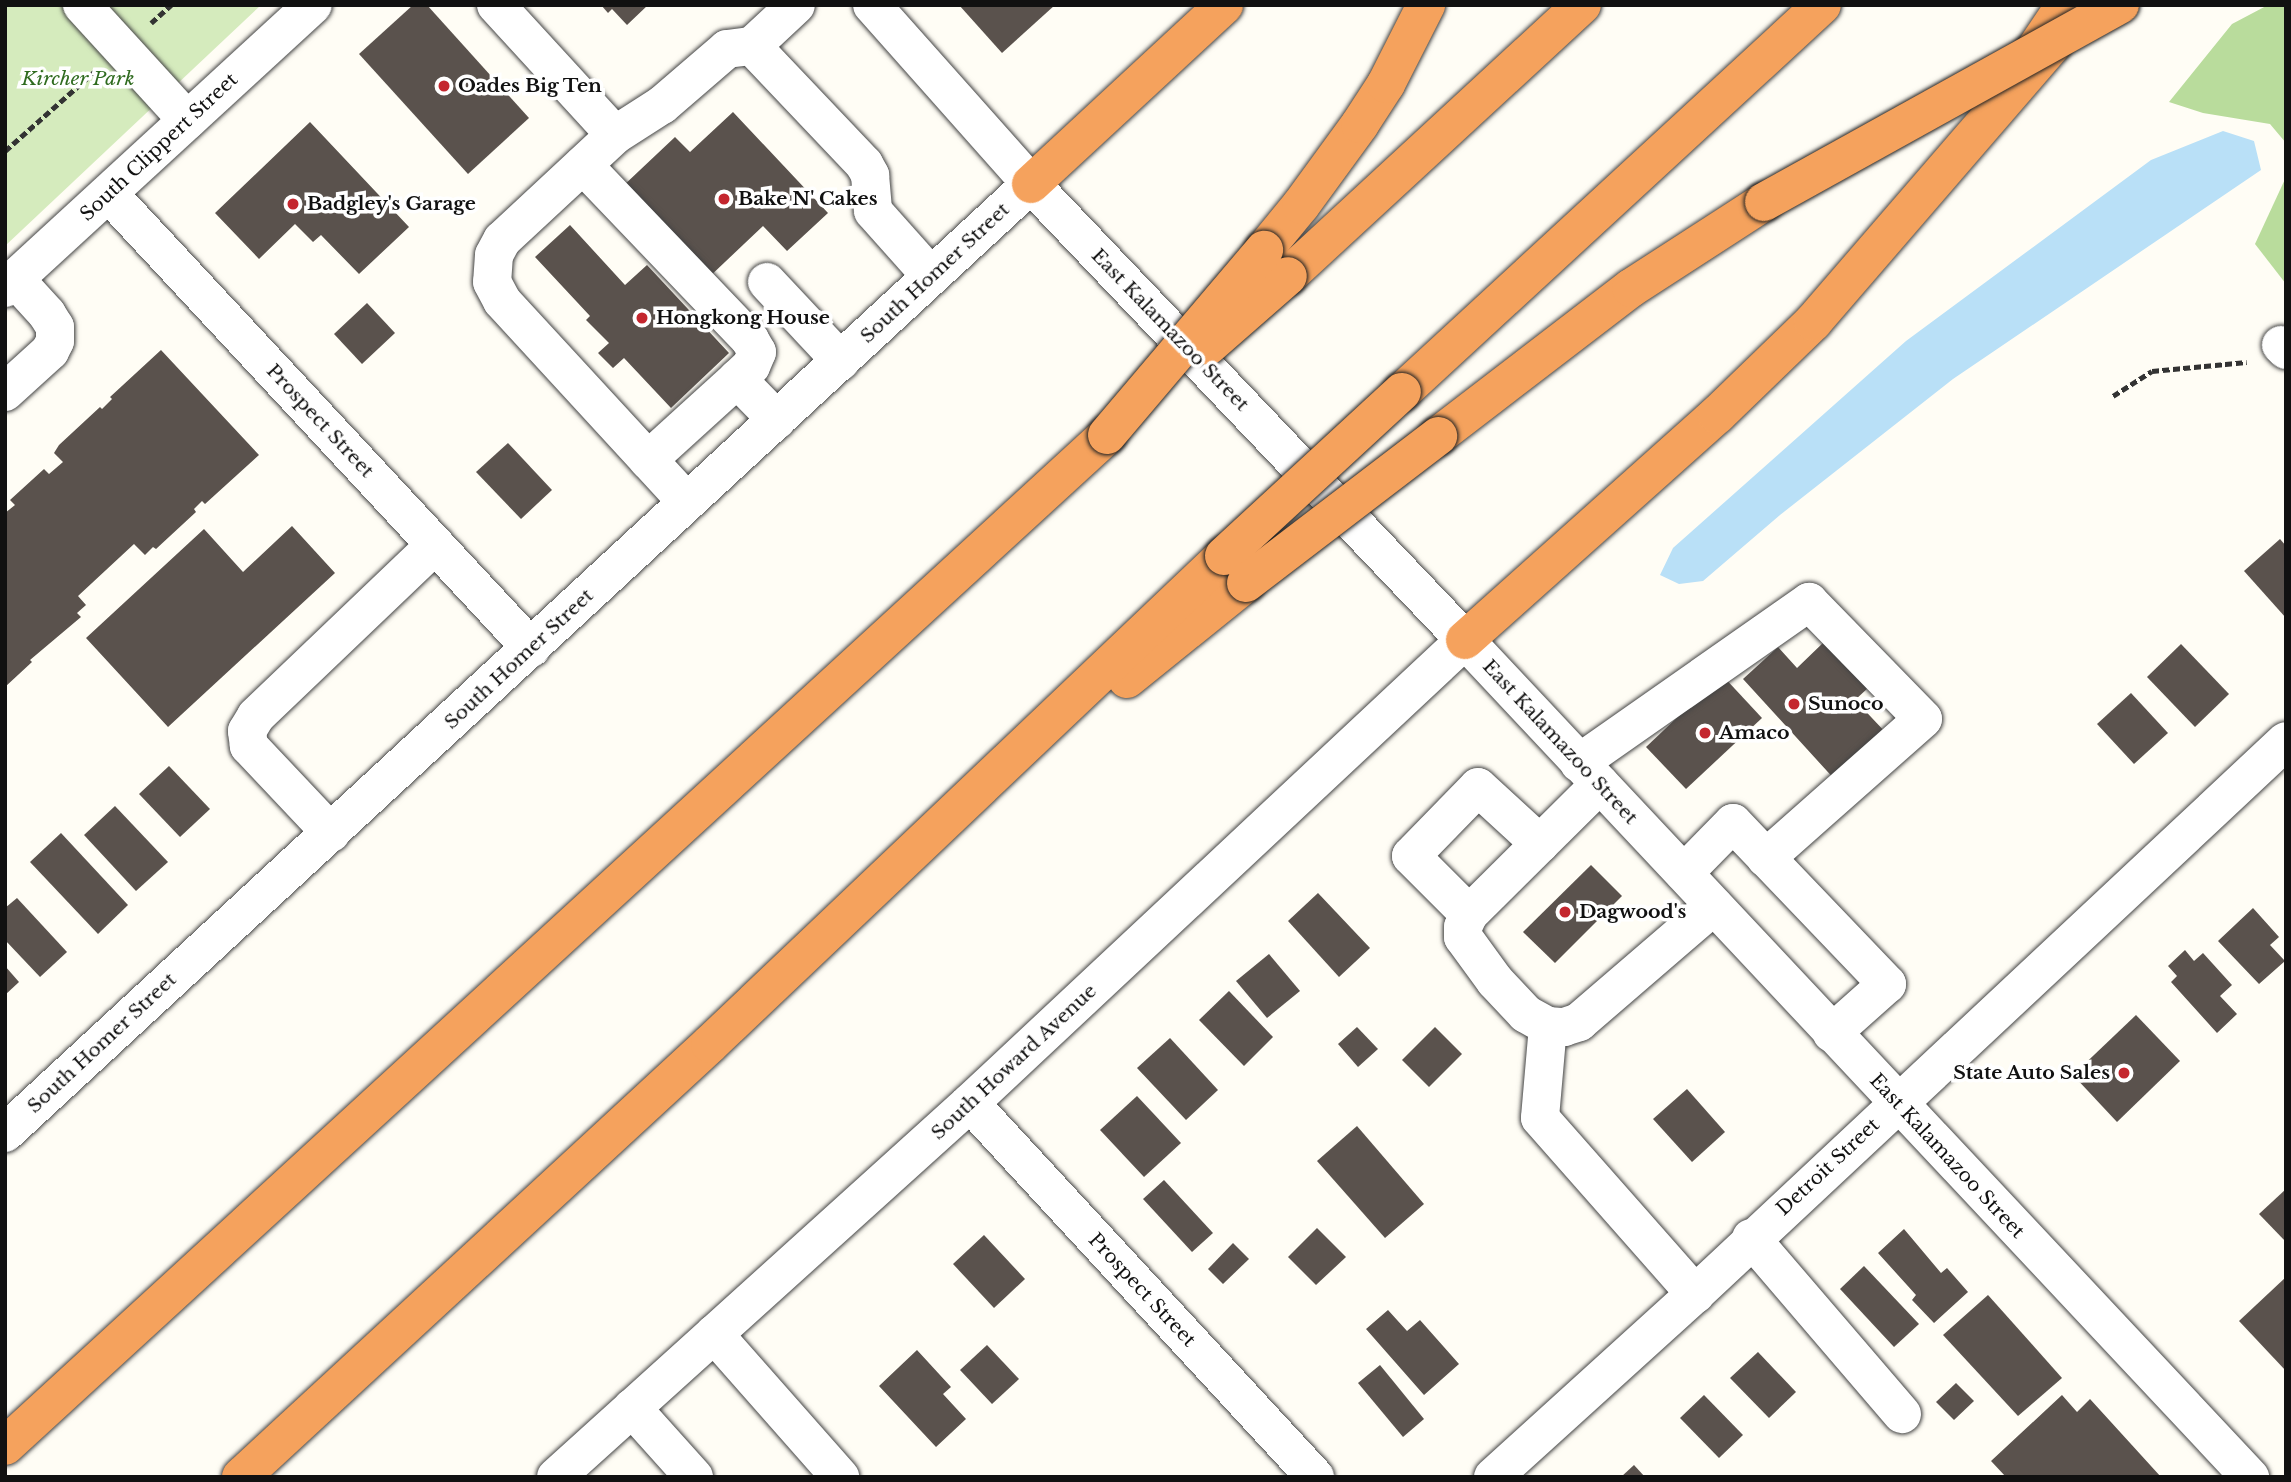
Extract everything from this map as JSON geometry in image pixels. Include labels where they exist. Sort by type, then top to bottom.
[{"type":"highway","points":[[1031,184],[1224,5]]},
{"type":"highway","points":[[1276,263],[1301,205],[1386,84],[1426,5]]},
{"type":"highway","points":[[5,1446],[1107,435],[1276,263],[1582,5]]},
{"type":"highway","points":[[241,1477],[709,1044],[1235,569],[1402,392],[1822,5]]},
{"type":"highway","points":[[1998,105],[2065,5]]},
{"type":"highway","points":[[1465,640],[1717,415],[1788,347],[1898,226],[1998,105],[2090,5]]},
{"type":"highway","points":[[1235,569],[1438,436],[1631,288],[1764,202],[2120,5]]},
{"type":"street","points":[[82,5],[187,120]]},
{"type":"street","name":"South Clippert Street","points":[[10,283],[313,5]]},
{"type":"street","points":[[496,5],[615,135]]},
{"type":"street","points":[[752,46],[796,5]]},
{"type":"street","name":"East Kalamazoo Street","points":[[872,5],[1031,184],[1465,640],[2250,1477]]},
{"type":"street","points":[[687,502],[502,301],[492,282],[494,255],[502,240],[615,135],[662,105],[727,49],[739,45],[752,46],[864,164],[870,175],[873,212],[931,276]]},
{"type":"street","points":[[583,165],[750,340],[757,352],[751,366],[648,460]]},
{"type":"street","name":"South Homer Street","points":[[5,1133],[1031,184]]},
{"type":"street","name":"Prospect Street","points":[[108,194],[531,648]]},
{"type":"street","points":[[767,282],[841,361]]},
{"type":"street","points":[[5,392],[50,351],[55,341],[55,327],[47,314],[10,283]]},
{"type":"street","points":[[737,379],[777,420]]},
{"type":"street","points":[[331,833],[249,746],[247,731],[256,716],[435,545]]},
{"type":"street","points":[[1713,906],[1592,1013],[1579,1022],[1564,1027],[1548,1026],[1526,1014],[1469,949],[1463,937],[1463,927],[1469,914],[1540,844],[1589,774],[1809,602],[1923,719],[1766,858]]},
{"type":"street","name":"South Howard Avenue","points":[[556,1477],[970,1103],[1465,640]]},
{"type":"street","name":"Detroit Street","points":[[1493,1477],[1695,1294],[1751,1238],[2286,741]]},
{"type":"street","points":[[1469,914],[1411,856],[1478,787],[1540,844]]},
{"type":"street","points":[[1684,873],[1733,823],[1887,984],[1832,1033]]},
{"type":"street","points":[[1548,1026],[1540,1118],[1695,1294]]},
{"type":"street","name":"Prospect Street","points":[[970,1103],[1315,1477]]},
{"type":"street","points":[[1751,1238],[1902,1414]]},
{"type":"street","points":[[714,1334],[840,1477]]},
{"type":"street","points":[[632,1408],[694,1477]]},
{"type":"path","points":[[5,151],[172,5]]},
{"type":"path","points":[[2113,396],[2152,371],[2276,352]]},
{"type":"green space","name":"Kircher Park","points":[[5,5],[261,5],[5,246]]},
{"type":"green space","points":[[2268,5],[2286,5],[2286,143],[2270,124],[2203,113],[2169,102],[2232,24]]},
{"type":"green space","points":[[2286,177],[2286,284],[2255,244]]},
{"type":"water","points":[[2223,131],[2254,141],[2261,170],[1953,379],[1780,515],[1703,581],[1679,584],[1660,575],[1673,548],[1906,341],[2151,160]]},
{"type":"building","name":"Oades Big Ten","points":[[413,5],[427,5],[529,118],[468,174],[359,54]]},
{"type":"building","points":[[601,5],[648,5],[627,25],[612,9],[608,13]]},
{"type":"building","points":[[959,5],[1055,5],[1002,53]]},
{"type":"building","name":"Bake N' Cakes","points":[[733,112],[828,213],[787,251],[763,226],[706,280],[622,187],[675,137],[690,152]]},
{"type":"building","points":[[310,122],[409,227],[359,274],[321,235],[313,242],[295,224],[259,259],[215,213]]},
{"type":"building","name":"Hongkong House","points":[[570,225],[625,285],[647,265],[729,353],[671,408],[624,358],[613,368],[598,353],[609,343],[586,320],[590,316],[535,257]]},
{"type":"building","points":[[367,303],[395,333],[362,364],[334,334]]},
{"type":"building","points":[[161,350],[259,455],[205,504],[202,501],[194,509],[196,512],[156,549],[153,547],[145,555],[134,544],[78,596],[86,605],[77,613],[81,617],[30,660],[32,662],[5,687],[5,513],[15,505],[10,500],[44,469],[49,474],[63,462],[54,453],[59,445],[100,407],[102,409],[112,399],[110,397]]},
{"type":"building","points":[[508,443],[552,490],[521,519],[476,472]]},
{"type":"building","points":[[292,526],[335,573],[168,727],[86,638],[204,529],[243,572]]},
{"type":"building","points":[[2280,539],[2286,546],[2286,618],[2244,571]]},
{"type":"building","points":[[1825,641],[1868,688],[1855,700],[1888,735],[1837,782],[1743,679],[1778,647],[1797,668]]},
{"type":"building","points":[[2181,644],[2229,694],[2195,727],[2147,677]]},
{"type":"building","points":[[1722,675],[1762,718],[1686,789],[1646,747]]},
{"type":"building","points":[[2131,693],[2168,733],[2134,764],[2097,724]]},
{"type":"building","points":[[169,766],[210,809],[180,837],[139,794]]},
{"type":"building","points":[[115,806],[168,862],[136,891],[84,835]]},
{"type":"building","points":[[61,833],[128,905],[98,934],[30,862]]},
{"type":"building","points":[[1591,865],[1622,896],[1555,963],[1523,932]]},
{"type":"building","points":[[1318,893],[1370,948],[1339,977],[1288,921]]},
{"type":"building","points":[[17,898],[67,952],[40,977],[5,940],[5,908]]},
{"type":"building","points":[[2253,908],[2279,937],[2270,945],[2285,961],[2259,984],[2218,941]]},
{"type":"building","points":[[2185,950],[2194,961],[2203,953],[2232,985],[2220,996],[2237,1014],[2217,1033],[2171,982],[2177,976],[2168,966]]},
{"type":"building","points":[[1269,954],[1300,991],[1267,1018],[1236,981]]},
{"type":"building","points":[[5,966],[19,982],[5,995]]},
{"type":"building","points":[[1229,991],[1273,1037],[1244,1066],[1199,1020]]},
{"type":"building","points":[[2136,1015],[2180,1061],[2117,1122],[2073,1075]]},
{"type":"building","points":[[1357,1027],[1378,1049],[1358,1067],[1338,1044]]},
{"type":"building","points":[[1435,1027],[1462,1054],[1429,1087],[1402,1060]]},
{"type":"building","points":[[1170,1038],[1218,1090],[1186,1120],[1137,1068]]},
{"type":"building","points":[[1687,1089],[1725,1132],[1692,1162],[1653,1119]]},
{"type":"building","points":[[1137,1096],[1181,1143],[1144,1177],[1100,1130]]},
{"type":"building","points":[[1357,1126],[1424,1204],[1385,1238],[1317,1161]]},
{"type":"building","points":[[1164,1180],[1213,1233],[1192,1252],[1143,1199]]},
{"type":"building","points":[[2286,1189],[2286,1242],[2259,1214]]},
{"type":"building","points":[[1317,1228],[1346,1257],[1316,1285],[1288,1257]]},
{"type":"building","points":[[1904,1229],[1941,1273],[1947,1268],[1968,1292],[1934,1323],[1912,1300],[1916,1295],[1878,1253]]},
{"type":"building","points":[[984,1235],[1025,1279],[994,1308],[953,1264]]},
{"type":"building","points":[[1233,1243],[1249,1259],[1223,1284],[1208,1269]]},
{"type":"building","points":[[1864,1266],[1919,1324],[1894,1347],[1840,1289]]},
{"type":"building","points":[[2286,1277],[2286,1371],[2239,1321]]},
{"type":"building","points":[[1988,1295],[2062,1378],[2018,1416],[1943,1335]]},
{"type":"building","points":[[1388,1310],[1407,1331],[1420,1320],[1459,1364],[1424,1395],[1366,1329]]},
{"type":"building","points":[[987,1345],[1019,1379],[992,1404],[960,1370]]},
{"type":"building","points":[[917,1350],[951,1387],[943,1394],[966,1419],[936,1447],[879,1386]]},
{"type":"building","points":[[1758,1352],[1796,1392],[1769,1418],[1730,1378]]},
{"type":"building","points":[[1380,1365],[1424,1419],[1403,1437],[1358,1383]]},
{"type":"building","points":[[1956,1383],[1974,1401],[1954,1420],[1936,1402]]},
{"type":"building","points":[[1704,1395],[1743,1435],[1719,1458],[1680,1418]]},
{"type":"building","points":[[2062,1395],[2077,1412],[2090,1399],[2161,1477],[2006,1477],[1991,1461]]},
{"type":"building","points":[[1634,1465],[1645,1477],[1621,1477]]},
{"type":"place","name":"Oades Big Ten","points":[[444,86]]},
{"type":"place","name":"Bake N' Cakes","points":[[724,199]]},
{"type":"place","name":"Badgley's Garage","points":[[293,204]]},
{"type":"place","name":"Hongkong House","points":[[642,318]]},
{"type":"place","name":"Sunoco","points":[[1794,704]]},
{"type":"place","name":"Amaco","points":[[1705,733]]},
{"type":"place","name":"Dagwood's","points":[[1565,912]]},
{"type":"place","name":"State Auto Sales","points":[[2124,1073]]}]
